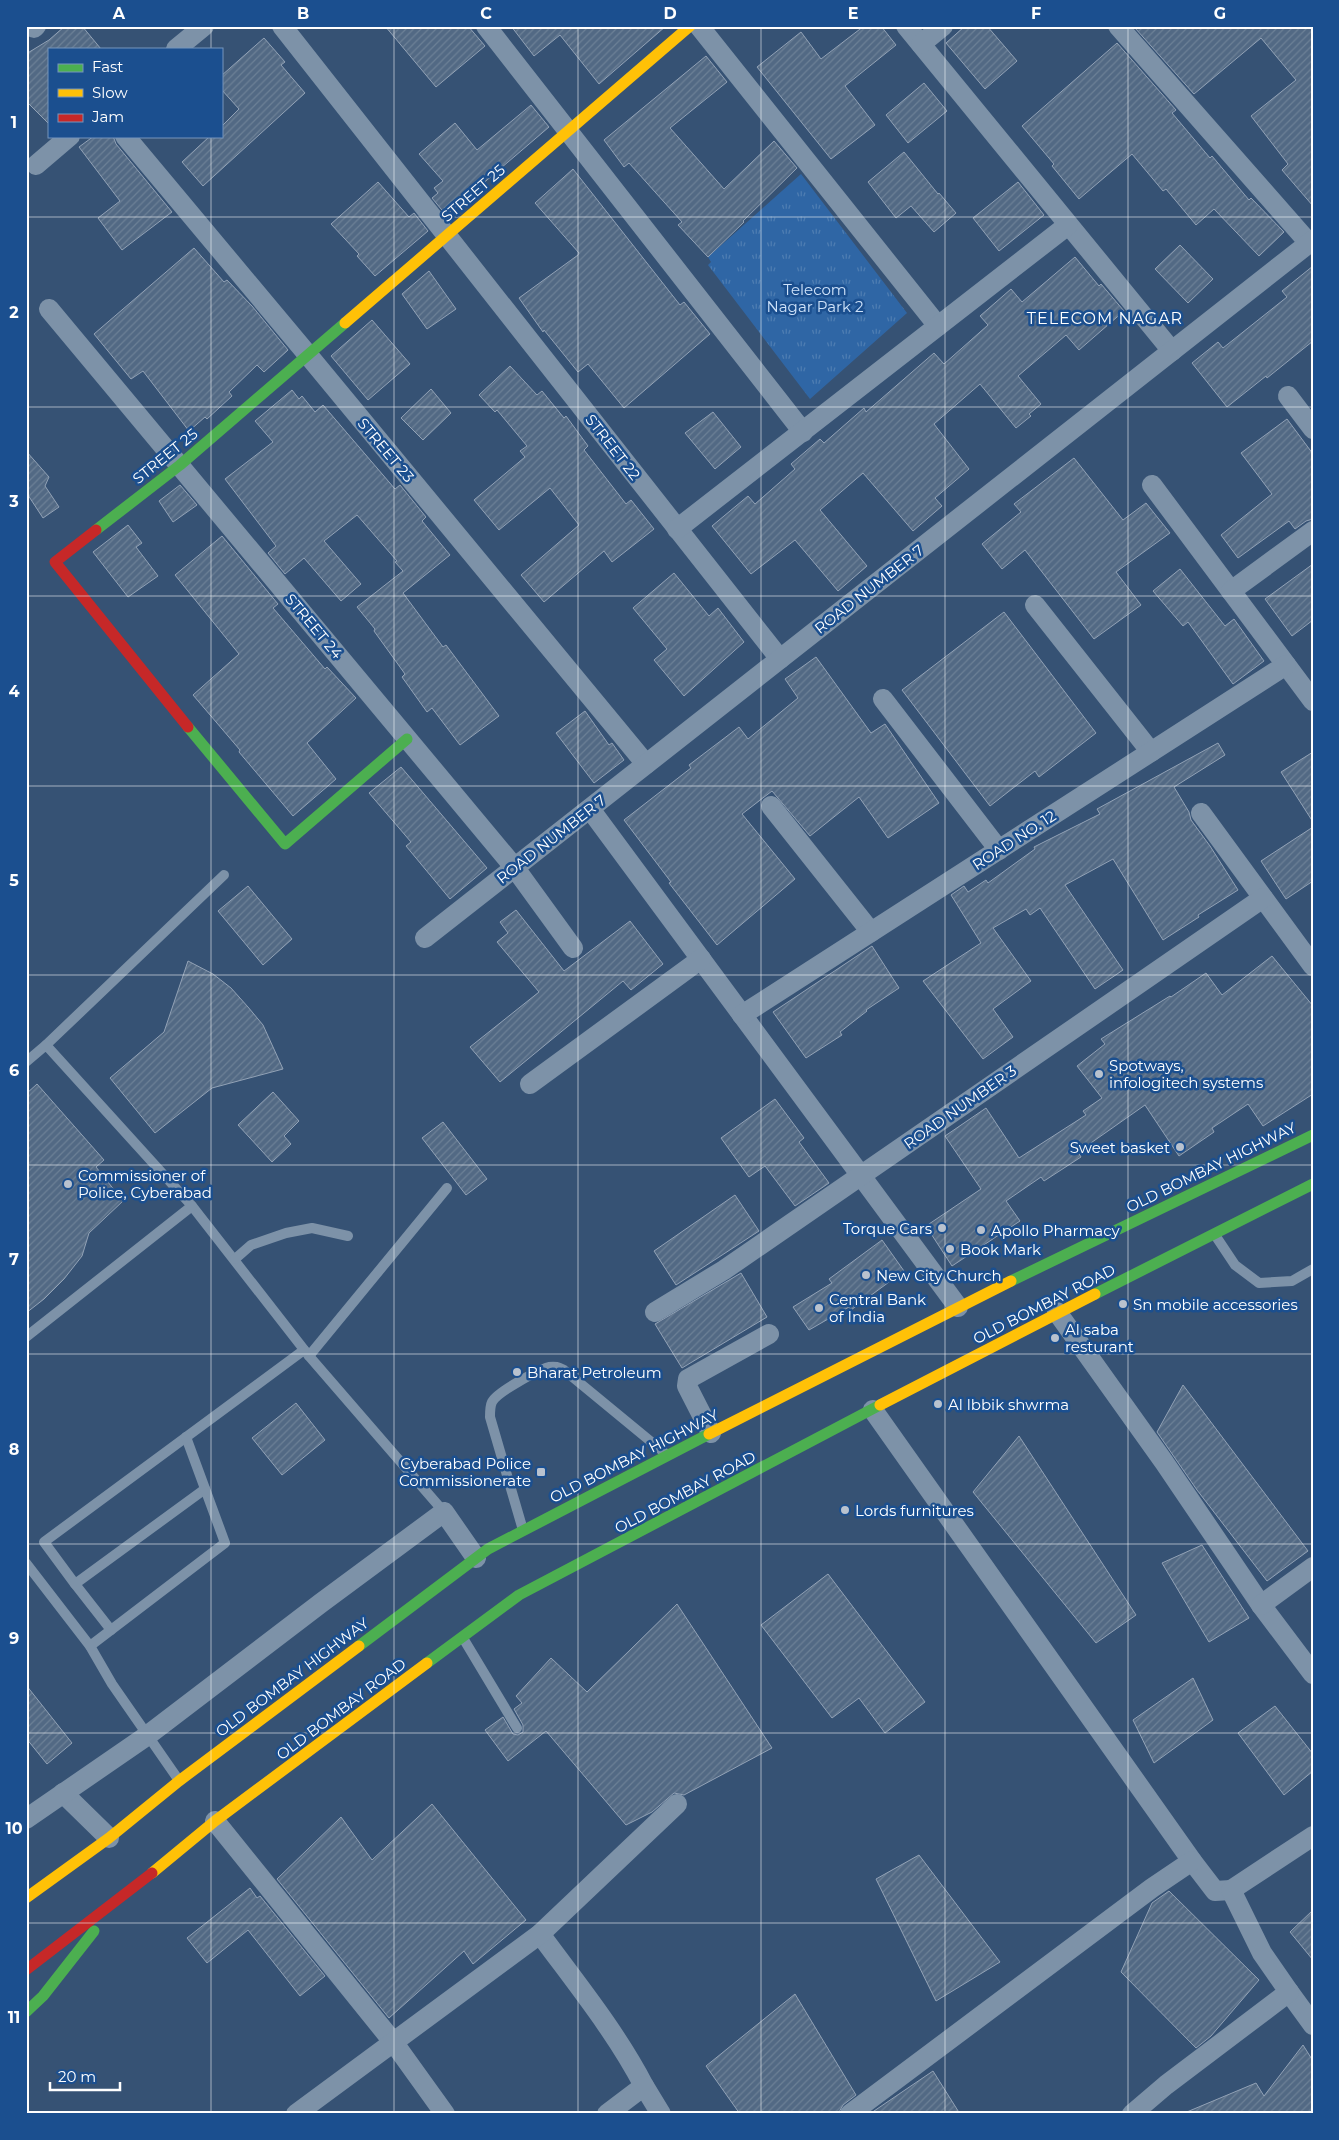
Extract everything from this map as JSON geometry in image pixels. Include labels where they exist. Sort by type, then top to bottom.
[{"type":"main road","name":"STREET 25","points":[[407,739],[285,844],[229,778],[55,562],[180,465],[690,26]]},
{"type":"main road","name":"OLD BOMBAY HIGHWAY","points":[[26,1898],[109,1838],[179,1781],[476,1558],[523,1531],[668,1455],[958,1307],[1313,1134]]},
{"type":"main road","name":"OLD BOMBAY ROAD","points":[[118,1901],[215,1821],[519,1595],[1057,1312],[1313,1184]]},
{"type":"main road","points":[[26,1970],[118,1901]]},
{"type":"main road","points":[[26,2012],[43,1996],[118,1901]]},
{"type":"street","points":[[177,48],[204,26]]},
{"type":"street","name":"STREET 22","points":[[282,26],[780,659]]},
{"type":"street","points":[[486,26],[803,432]]},
{"type":"street","points":[[699,26],[938,326]]},
{"type":"street","points":[[906,26],[1172,351]]},
{"type":"street","points":[[921,44],[943,26]]},
{"type":"street","points":[[1118,26],[1311,242]]},
{"type":"street","points":[[36,165],[68,138]]},
{"type":"street","name":"STREET 23","points":[[127,138],[646,764]]},
{"type":"street","points":[[678,530],[1068,224]]},
{"type":"street","name":"ROAD NUMBER 7","points":[[425,938],[1311,242]]},
{"type":"street","name":"STREET 24","points":[[49,309],[515,868],[574,948]]},
{"type":"street","points":[[1288,396],[1313,428]]},
{"type":"street","points":[[1152,485],[1313,701]]},
{"type":"street","points":[[1231,591],[1313,531]]},
{"type":"street","points":[[1034,605],[1150,752]]},
{"type":"street","name":"ROAD NO. 12","points":[[742,1015],[1286,666]]},
{"type":"street","points":[[883,699],[998,850]]},
{"type":"street","points":[[771,806],[871,932]]},
{"type":"street","points":[[590,809],[958,1307]]},
{"type":"street","points":[[1201,813],[1313,966]]},
{"type":"street","name":"ROAD NUMBER 3","points":[[656,1312],[724,1270],[1263,898]]},
{"type":"street","points":[[530,1084],[701,959]]},
{"type":"street","points":[[1057,1312],[1164,1462],[1261,1605],[1313,1674]]},
{"type":"street","points":[[711,1433],[688,1386],[688,1379],[769,1334]]},
{"type":"street","points":[[873,1410],[1192,1861],[1216,1891],[1231,1890],[1313,1836]]},
{"type":"street","points":[[26,1819],[148,1735],[321,1602],[444,1512],[476,1558]]},
{"type":"street","points":[[1261,1605],[1313,1568]]},
{"type":"street","points":[[63,1793],[109,1838]]},
{"type":"street","points":[[296,2114],[540,1934],[677,1804]]},
{"type":"street","points":[[215,1821],[394,2043],[445,2114]]},
{"type":"street","points":[[850,2114],[1152,1888],[1192,1861]]},
{"type":"street","points":[[1231,1890],[1262,1953],[1313,2025]]},
{"type":"street","points":[[540,1934],[634,2067],[661,2114]]},
{"type":"street","points":[[1132,2114],[1166,2085],[1289,1992]]},
{"type":"street","points":[[607,2114],[644,2086]]},
{"type":"lane","points":[[26,1062],[224,875]]},
{"type":"lane","points":[[46,1045],[192,1206],[307,1353],[444,1512]]},
{"type":"lane","points":[[111,1630],[44,1542],[186,1437],[307,1353],[447,1188]]},
{"type":"lane","points":[[26,1337],[192,1206]]},
{"type":"lane","points":[[235,1259],[252,1246],[286,1233],[312,1228],[348,1236]]},
{"type":"lane","points":[[1215,1234],[1235,1265],[1259,1283],[1292,1280],[1313,1269]]},
{"type":"lane","points":[[523,1531],[490,1417],[490,1410],[492,1402],[497,1395],[541,1371],[556,1367],[564,1370],[668,1455]]},
{"type":"lane","points":[[90,1646],[224,1543],[186,1437]]},
{"type":"lane","points":[[75,1584],[205,1489]]},
{"type":"lane","points":[[26,1563],[90,1646],[112,1684],[179,1781]]},
{"type":"lane","points":[[463,1637],[517,1728]]},
{"type":"green space","name":"Telecom Nagar Park 2","points":[[801,174],[907,313],[810,399],[708,265],[711,262],[708,257]]},
{"type":"building","points":[[65,26],[82,26],[100,48],[48,48],[48,123],[26,101],[26,54],[49,40]]},
{"type":"building","points":[[385,26],[468,26],[485,46],[436,87]]},
{"type":"building","points":[[511,26],[666,26],[599,84],[560,35],[534,56]]},
{"type":"building","points":[[864,26],[881,26],[896,45],[845,86],[875,125],[831,159],[757,67],[801,32],[821,59]]},
{"type":"building","points":[[965,26],[987,26],[1017,61],[985,89],[946,43]]},
{"type":"building","points":[[1137,26],[1313,26],[1313,206],[1282,170],[1288,164],[1251,116],[1296,80],[1261,38],[1194,94],[1135,28]]},
{"type":"building","points":[[264,38],[285,62],[281,65],[305,93],[203,186],[182,162],[208,138],[222,138],[222,126],[239,109],[222,90],[222,75]]},
{"type":"building","points":[[1117,43],[1176,110],[1172,113],[1210,158],[1212,156],[1249,200],[1251,198],[1284,232],[1259,256],[1214,209],[1196,225],[1166,189],[1163,191],[1132,154],[1079,199],[1052,166],[1054,164],[1022,126]]},
{"type":"building","points":[[706,56],[727,82],[670,128],[724,189],[774,141],[797,168],[708,257],[678,225],[682,222],[629,163],[624,167],[604,140]]},
{"type":"building","points":[[924,83],[947,111],[908,143],[886,115]]},
{"type":"building","points":[[531,105],[549,127],[446,215],[432,198],[438,193],[434,188],[443,181],[419,154],[455,123],[477,150]]},
{"type":"building","points":[[91,138],[114,138],[116,144],[172,212],[122,250],[98,218],[120,201],[79,147]]},
{"type":"building","points":[[904,152],[956,213],[934,232],[911,206],[896,218],[868,182]]},
{"type":"building","points":[[573,169],[680,305],[684,302],[710,334],[624,408],[588,364],[578,372],[544,330],[543,332],[519,298],[579,253],[535,203]]},
{"type":"building","points":[[378,182],[409,217],[414,213],[428,231],[375,276],[357,256],[359,254],[331,224]]},
{"type":"building","points":[[1018,182],[1044,215],[999,251],[973,218]]},
{"type":"building","points":[[1180,245],[1213,279],[1188,303],[1155,269]]},
{"type":"building","points":[[194,248],[224,282],[227,280],[252,306],[288,350],[264,372],[257,365],[229,392],[232,396],[207,419],[205,417],[189,431],[143,371],[131,379],[94,334]]},
{"type":"building","points":[[1075,257],[1099,286],[1101,284],[1124,311],[1079,350],[1066,335],[1018,376],[1041,404],[1029,414],[1031,416],[1016,428],[980,384],[934,424],[969,469],[935,498],[942,506],[913,531],[863,473],[820,510],[867,566],[838,591],[795,540],[751,574],[712,526],[748,496],[755,504],[795,469],[791,464],[820,439],[824,443],[864,408],[866,412],[934,353],[944,364],[988,325],[980,316],[1011,289],[1022,302]]},
{"type":"building","points":[[1313,266],[1313,341],[1227,407],[1192,363],[1218,342],[1223,348],[1287,297],[1282,291]]},
{"type":"building","points":[[429,271],[456,309],[427,329],[402,294]]},
{"type":"building","points":[[372,320],[410,364],[368,400],[331,356]]},
{"type":"building","points":[[510,366],[537,395],[542,391],[564,418],[566,416],[588,446],[584,450],[626,504],[631,500],[654,529],[612,562],[604,551],[544,602],[521,575],[579,525],[550,488],[499,530],[474,500],[525,457],[520,451],[527,446],[497,410],[495,412],[479,395]]},
{"type":"building","points":[[431,389],[451,413],[423,440],[401,418]]},
{"type":"building","points":[[292,390],[299,399],[302,396],[315,412],[323,405],[395,489],[400,485],[426,517],[422,521],[450,555],[403,593],[443,647],[446,645],[499,716],[460,745],[432,708],[427,712],[402,677],[405,674],[374,631],[375,629],[357,607],[403,571],[395,562],[397,561],[357,515],[324,541],[361,584],[341,601],[304,558],[285,574],[268,553],[276,546],[225,479],[273,442],[255,421]]},
{"type":"building","points":[[713,412],[741,447],[715,469],[685,433]]},
{"type":"building","points":[[1287,419],[1313,454],[1313,519],[1306,521],[1295,529],[1289,521],[1238,558],[1221,535],[1272,494],[1241,453]]},
{"type":"building","points":[[26,451],[49,477],[45,486],[59,507],[43,518],[26,492]]},
{"type":"building","points":[[1074,458],[1123,520],[1146,503],[1170,533],[1116,572],[1141,605],[1094,639],[1025,550],[1002,569],[982,544],[1021,512],[1014,504]]},
{"type":"building","points":[[180,485],[197,505],[173,522],[159,501]]},
{"type":"building","points":[[128,525],[142,543],[136,547],[158,576],[128,597],[93,552]]},
{"type":"building","points":[[222,536],[278,604],[273,608],[325,669],[327,667],[356,698],[307,743],[336,779],[293,816],[193,695],[239,654],[175,575]]},
{"type":"building","points":[[1313,564],[1313,620],[1292,636],[1265,599]]},
{"type":"building","points":[[1180,569],[1225,626],[1234,619],[1264,661],[1233,684],[1188,622],[1183,626],[1153,591]]},
{"type":"building","points":[[674,573],[709,616],[718,608],[744,642],[684,696],[654,660],[667,649],[633,608]]},
{"type":"building","points":[[1004,612],[1096,733],[1039,777],[1035,771],[990,806],[902,690]]},
{"type":"building","points":[[816,657],[871,733],[885,724],[939,803],[888,838],[859,797],[810,836],[772,791],[742,814],[795,879],[717,945],[669,883],[671,882],[624,820],[691,768],[689,765],[739,727],[748,739],[798,698],[785,679]]},
{"type":"building","points":[[585,711],[609,745],[612,743],[624,760],[594,783],[556,733]]},
{"type":"building","points":[[1218,743],[1225,755],[1174,787],[1189,812],[1191,820],[1238,890],[1163,940],[1113,859],[1065,885],[1123,970],[1095,989],[1040,908],[1030,915],[1026,909],[993,928],[1031,981],[993,1009],[1013,1037],[983,1059],[923,981],[981,943],[951,895],[964,886],[968,892],[986,880],[988,883],[1035,849],[1034,847],[1100,814],[1097,809]]},
{"type":"building","points":[[1313,752],[1313,822],[1281,772]]},
{"type":"building","points":[[401,767],[487,868],[450,899],[406,846],[411,842],[369,793]]},
{"type":"building","points":[[1313,827],[1313,881],[1286,899],[1261,861]]},
{"type":"building","points":[[248,886],[292,939],[263,965],[218,911]]},
{"type":"building","points":[[516,910],[564,971],[630,921],[663,964],[631,990],[623,981],[500,1082],[470,1047],[539,992],[497,942],[508,933],[500,922]]},
{"type":"building","points":[[872,946],[899,988],[866,1010],[840,1032],[842,1035],[806,1058],[773,1012]]},
{"type":"building","points":[[1272,956],[1313,1006],[1313,1094],[1263,1126],[1248,1104],[1212,1128],[1214,1132],[1179,1156],[1145,1105],[1078,1152],[1081,1157],[1044,1181],[1041,1177],[1006,1201],[1020,1221],[952,1266],[926,1226],[981,1189],[945,1136],[986,1108],[1019,1158],[1086,1115],[1083,1111],[1102,1098],[1077,1066],[1105,1044],[1101,1039],[1171,997],[1206,973],[1222,995]]},
{"type":"building","points":[[188,961],[213,974],[231,988],[248,1007],[263,1025],[283,1069],[212,1088],[155,1133],[110,1078],[164,1032]]},
{"type":"building","name":"Commissioner of Police, Cyberabad","points":[[37,1084],[104,1160],[96,1167],[123,1201],[89,1233],[82,1256],[64,1279],[44,1299],[26,1313],[26,1094]]},
{"type":"building","points":[[273,1092],[299,1121],[284,1136],[291,1144],[272,1162],[238,1125]]},
{"type":"building","points":[[775,1099],[804,1138],[799,1142],[829,1183],[795,1206],[765,1166],[749,1177],[721,1138]]},
{"type":"building","points":[[443,1122],[487,1179],[466,1195],[422,1138]]},
{"type":"building","points":[[735,1195],[759,1231],[676,1285],[654,1251]]},
{"type":"building","name":"New City Church","points":[[882,1240],[904,1271],[851,1310],[849,1307],[809,1330],[793,1307],[832,1283],[829,1279]]},
{"type":"building","points":[[741,1273],[767,1317],[682,1368],[655,1324]]},
{"type":"building","points":[[1183,1385],[1308,1551],[1267,1581],[1197,1490],[1157,1432]]},
{"type":"building","points":[[296,1403],[325,1440],[282,1475],[252,1438]]},
{"type":"building","points":[[1019,1436],[1136,1615],[1096,1643],[973,1492]]},
{"type":"building","points":[[1202,1545],[1249,1618],[1209,1642],[1162,1563]]},
{"type":"building","points":[[828,1574],[925,1702],[885,1733],[859,1698],[832,1718],[761,1625]]},
{"type":"building","points":[[677,1604],[772,1748],[684,1795],[674,1793],[652,1812],[626,1825],[546,1731],[508,1761],[485,1730],[503,1717],[513,1734],[518,1735],[523,1732],[523,1725],[514,1709],[522,1703],[516,1696],[551,1658],[587,1692]]},
{"type":"building","points":[[1193,1678],[1213,1720],[1154,1763],[1133,1720]]},
{"type":"building","points":[[26,1685],[72,1743],[47,1764],[26,1738]]},
{"type":"building","points":[[1275,1706],[1313,1754],[1313,1771],[1284,1795],[1238,1733]]},
{"type":"building","points":[[432,1804],[526,1920],[473,1964],[464,1951],[389,2018],[277,1879],[341,1817],[372,1860]]},
{"type":"building","points":[[919,1855],[1000,1962],[936,2001],[876,1879]]},
{"type":"building","points":[[250,1888],[257,1898],[260,1896],[325,1976],[300,1996],[248,1930],[207,1963],[187,1938]]},
{"type":"building","points":[[1169,1891],[1259,1980],[1211,2036],[1196,2048],[1121,1972],[1152,1903]]},
{"type":"building","points":[[1313,1910],[1313,1960],[1290,1932]]},
{"type":"building","points":[[795,1994],[856,2095],[843,2105],[838,2114],[740,2114],[706,2066]]},
{"type":"building","points":[[1303,2045],[1313,2061],[1313,2114],[1182,2114],[1256,2083],[1264,2096]]},
{"type":"building","points":[[933,2071],[960,2114],[870,2114],[874,2111]]},
{"type":"traffic: fast","points":[[96,530],[180,465],[345,323]]},
{"type":"traffic: fast","points":[[188,727],[285,844],[407,739]]},
{"type":"traffic: fast","points":[[1011,1281],[1313,1135]]},
{"type":"traffic: fast","points":[[1095,1294],[1313,1184]]},
{"type":"traffic: fast","points":[[427,1663],[519,1595],[880,1405]]},
{"type":"traffic: fast","points":[[359,1646],[488,1549],[709,1434]]},
{"type":"traffic: fast","points":[[26,2012],[43,1996],[94,1931]]},
{"type":"traffic: slow","points":[[345,323],[690,26]]},
{"type":"traffic: slow","points":[[709,1434],[1011,1281]]},
{"type":"traffic: slow","points":[[880,1405],[1095,1294]]},
{"type":"traffic: slow","points":[[26,1898],[109,1838],[179,1781],[359,1646]]},
{"type":"traffic: slow","points":[[152,1873],[215,1821],[427,1663]]},
{"type":"traffic: jam","points":[[96,530],[55,562],[188,727]]},
{"type":"traffic: jam","points":[[26,1970],[152,1873]]},
{"type":"place","name":"Spotways, infologitech systems","points":[[1099,1074]]},
{"type":"place","name":"Sweet basket","points":[[1180,1147]]},
{"type":"place","name":"Commissioner of Police, Cyberabad","points":[[68,1184]]},
{"type":"place","name":"Torque Cars","points":[[942,1228]]},
{"type":"place","name":"Apollo Pharmacy","points":[[981,1230]]},
{"type":"place","name":"Book Mark","points":[[950,1249]]},
{"type":"place","name":"New City Church","points":[[866,1275]]},
{"type":"place","name":"Sn mobile accessories","points":[[1123,1304]]},
{"type":"place","name":"Central Bank of India","points":[[819,1308]]},
{"type":"place","name":"Al saba resturant","points":[[1055,1338]]},
{"type":"place","name":"Bharat Petroleum","points":[[517,1372]]},
{"type":"place","name":"Al lbbik shwrma","points":[[938,1404]]},
{"type":"place","name":"Cyberabad Police Commissionerate","points":[[541,1472]]},
{"type":"place","name":"Lords furnitures","points":[[845,1510]]},
{"type":"district","name":"TELECOM NAGAR","points":[[1105,318]]}]
